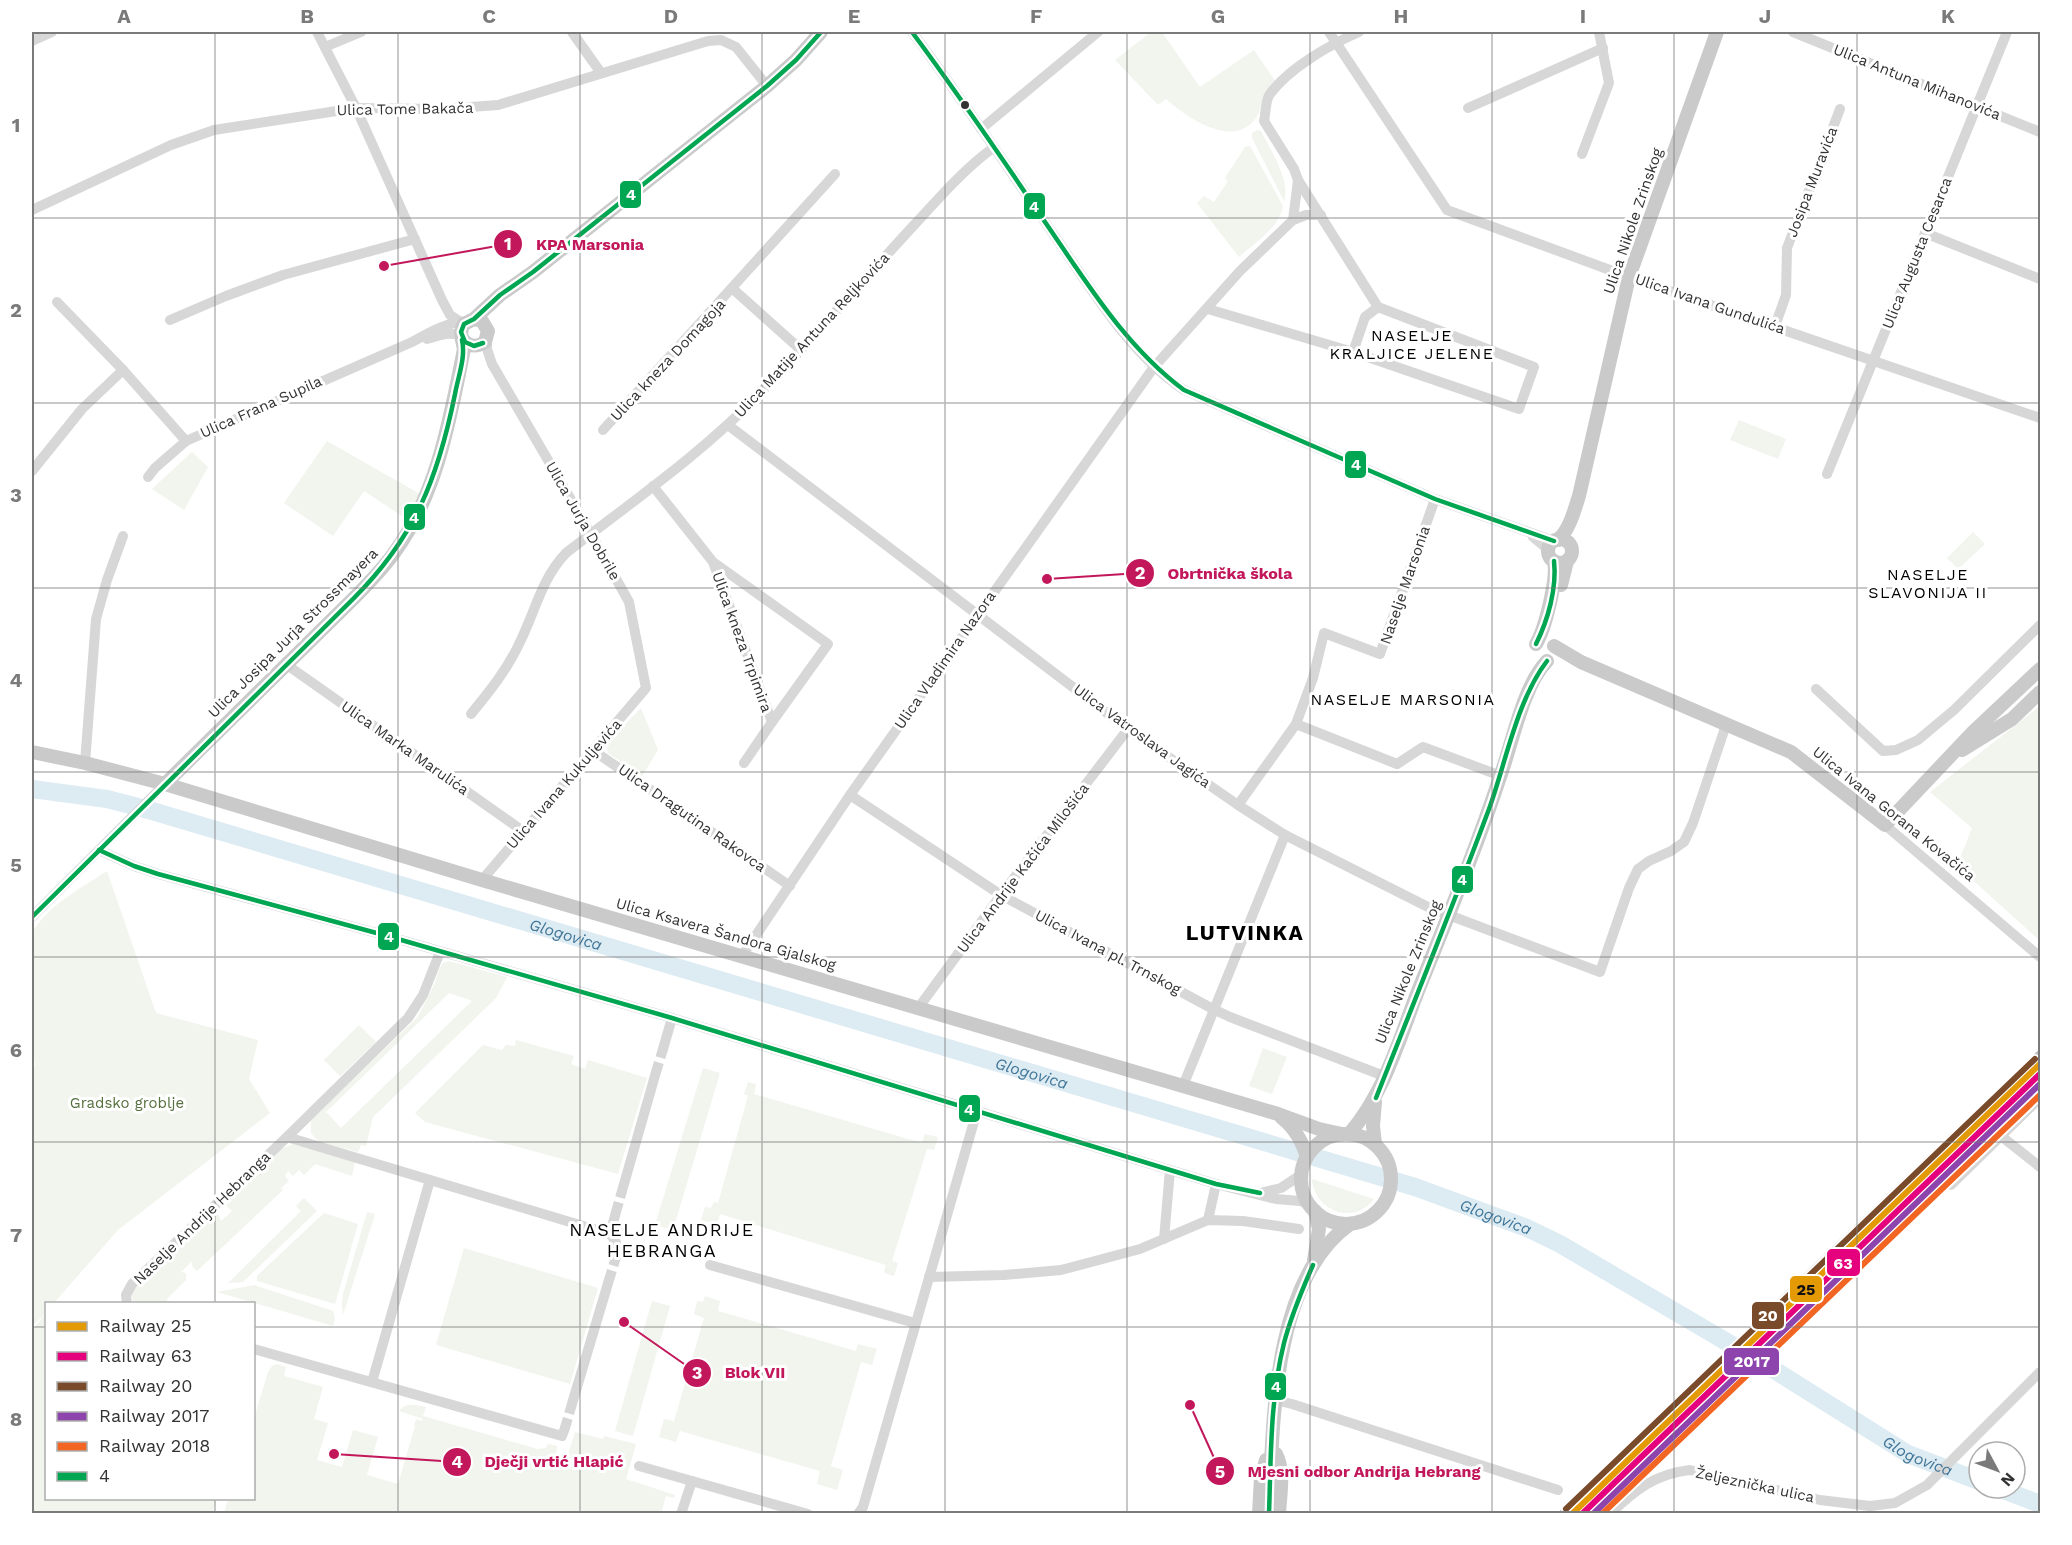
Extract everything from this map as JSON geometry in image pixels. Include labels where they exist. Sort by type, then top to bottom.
[{"type":"main road","name":"Ulica Josipa Jurja Strossmayera","points":[[165,784],[377,575],[401,543],[428,489],[449,422],[466,341],[462,328],[467,320],[533,272],[767,86],[796,60],[820,32]]},
{"type":"main road","name":"Ulica Nikole Zrinskog","points":[[1375,1144],[1372,1126],[1376,1098],[1501,776],[1530,688],[1545,651],[1542,632],[1554,581],[1556,551],[1569,525],[1579,496],[1629,277],[1717,32]]},
{"type":"main road","name":"Ulica Josipa Jurja Strossmayera","points":[[466,341],[482,344],[492,312],[533,272]]},
{"type":"main road","points":[[467,320],[482,321],[487,333]]},
{"type":"main road","name":"Ulica Nikole Zrinskog","points":[[1556,551],[1571,554],[1579,496]]},
{"type":"main road","name":"Ulica Ivana Gorana Kovačića","points":[[1545,651],[1581,662],[1791,752],[1885,825]]},
{"type":"main road","points":[[1885,825],[1973,732],[2040,669]]},
{"type":"main road","points":[[1950,757],[1997,730],[2040,692]]},
{"type":"main road","name":"Ulica Ksavera Šandora Gjalskog","points":[[32,752],[165,784],[482,880],[1278,1114],[1319,1129],[1345,1134]]},
{"type":"main road","name":"Ulica Nikole Zrinskog","points":[[1345,1134],[1376,1098]]},
{"type":"main road","points":[[1278,1114],[1288,1122],[1300,1138],[1304,1166],[1304,1193],[1319,1229],[1313,1265]]},
{"type":"main road","points":[[1269,1514],[1275,1400],[1281,1356],[1296,1303],[1313,1265],[1330,1241],[1350,1224],[1369,1218],[1379,1210],[1388,1195],[1391,1176],[1386,1158],[1375,1144],[1366,1139],[1345,1134],[1329,1138],[1318,1144],[1304,1166]]},
{"type":"main road","points":[[1312,1208],[1323,1218],[1350,1224]]},
{"type":"main road","points":[[1259,1514],[1261,1478],[1272,1447]]},
{"type":"main road","points":[[1272,1447],[1278,1457],[1280,1467],[1279,1514]]},
{"type":"street","points":[[32,41],[52,32]]},
{"type":"street","points":[[317,32],[356,108],[442,300],[450,315],[467,320]]},
{"type":"street","points":[[325,47],[361,32]]},
{"type":"street","points":[[572,32],[601,73]]},
{"type":"street","points":[[912,32],[1094,293],[1154,368],[1184,390],[1435,499],[1520,529],[1556,551]]},
{"type":"street","points":[[981,129],[1098,32]]},
{"type":"street","name":"Ulica Ivana Gundulića","points":[[1329,32],[1447,210],[1629,277],[2040,418]]},
{"type":"street","points":[[1208,309],[1353,352],[1519,409],[1534,367],[1378,307],[1298,180],[1294,169],[1264,121],[1268,95],[1289,74],[1336,42],[1359,32]]},
{"type":"street","points":[[1582,154],[1609,83],[1599,32]]},
{"type":"street","name":"Ulica Antuna Mihanovića","points":[[1793,32],[2040,132]]},
{"type":"street","name":"Ulica Augusta Cesarca","points":[[1827,474],[2007,32]]},
{"type":"street","name":"Ulica Tome Bakača","points":[[32,210],[195,135],[223,128],[356,108],[481,108],[514,101],[697,44],[730,37],[767,86]]},
{"type":"street","points":[[1468,108],[1603,48]]},
{"type":"street","name":"Josipa Muravića","points":[[1775,326],[1786,295],[1787,248],[1840,109]]},
{"type":"street","name":"Ulica Matije Antuna Reljkovića","points":[[471,714],[505,669],[519,644],[548,574],[566,553],[728,425],[939,198],[993,148]]},
{"type":"street","name":"Ulica kneza Domagoja","points":[[603,430],[835,174]]},
{"type":"street","points":[[1298,180],[1293,220],[1306,215],[1321,215]]},
{"type":"street","name":"Ulica Vladimira Nazora","points":[[742,956],[850,795],[1154,368],[1240,271],[1293,220]]},
{"type":"street","points":[[1925,233],[2040,279]]},
{"type":"street","points":[[170,320],[283,275],[415,238]]},
{"type":"street","name":"Ulica kneza Domagoja","points":[[733,289],[800,349]]},
{"type":"street","name":"Ulica Frana Supila","points":[[57,302],[123,370],[186,441],[412,342],[441,327],[467,320]]},
{"type":"street","points":[[1353,352],[1365,317],[1378,307]]},
{"type":"street","name":"Ulica Frana Supila","points":[[412,342],[449,333],[454,333],[466,341]]},
{"type":"street","name":"Ulica Jurja Dobrile","points":[[487,333],[487,349],[492,364],[629,602],[646,688]]},
{"type":"street","name":"Ulica Jurja Dobrile","points":[[466,341],[492,364]]},
{"type":"street","points":[[32,471],[82,409],[123,370]]},
{"type":"street","name":"Ulica Vatroslava Jagića","points":[[728,425],[1128,729],[1238,806],[1285,835],[1430,908],[1600,972],[1629,888],[1638,869],[1649,861],[1671,852],[1684,842],[1693,823],[1726,725]]},
{"type":"street","points":[[148,477],[186,441]]},
{"type":"street","name":"Ulica kneza Trpimira","points":[[653,486],[713,562],[828,644],[744,763]]},
{"type":"street","name":"Naselje Marsonia","points":[[1296,724],[1324,633],[1380,654],[1435,499]]},
{"type":"street","points":[[85,763],[96,619],[123,536]]},
{"type":"street","name":"Ulica kneza Trpimira","points":[[713,562],[772,722]]},
{"type":"street","points":[[1816,689],[1883,752],[1896,750],[1918,740],[1954,710],[2040,625]]},
{"type":"street","name":"Ulica Marka Marulića","points":[[286,665],[523,831]]},
{"type":"street","name":"Ulica Ivana Kukuljevića","points":[[482,880],[646,688]]},
{"type":"street","points":[[1238,806],[1296,724],[1396,764],[1423,747],[1501,776]]},
{"type":"street","name":"Ulica Andrije Kačića Milošića","points":[[919,1007],[1128,729]]},
{"type":"street","name":"Ulica Dragutina Rakovca","points":[[594,751],[790,886]]},
{"type":"street","points":[[32,917],[165,784]]},
{"type":"street","name":"Ulica Ivana pl. Trnskog","points":[[850,795],[1001,895],[1213,1009],[1384,1076]]},
{"type":"street","name":"Ulica Ivana Gorana Kovačića","points":[[1885,825],[2040,957]]},
{"type":"street","points":[[1183,1086],[1285,835]]},
{"type":"street","points":[[99,850],[158,874],[672,1018],[1216,1184],[1260,1193],[1276,1199],[1300,1201],[1312,1208]]},
{"type":"street","name":"Naselje Andrije Hebranga","points":[[127,1302],[126,1295],[132,1284],[408,1018],[423,995],[440,952]]},
{"type":"street","points":[[663,1049],[672,1018]]},
{"type":"street","points":[[622,1191],[656,1072]]},
{"type":"street","points":[[1951,1185],[2040,1098]]},
{"type":"street","points":[[858,1514],[862,1507],[977,1112]]},
{"type":"street","points":[[2001,1136],[2040,1167]]},
{"type":"street","points":[[287,1137],[610,1234],[616,1240],[618,1249],[616,1257]]},
{"type":"street","points":[[1260,1193],[1281,1188],[1304,1166]]},
{"type":"street","points":[[1164,1239],[1170,1170]]},
{"type":"street","points":[[372,1382],[430,1180]]},
{"type":"street","points":[[1208,1220],[1216,1184]]},
{"type":"street","points":[[610,1234],[616,1212]]},
{"type":"street","points":[[929,1277],[1004,1275],[1061,1270],[1115,1256],[1164,1239],[1208,1220],[1243,1221],[1299,1229]]},
{"type":"street","points":[[710,1265],[915,1323]]},
{"type":"street","points":[[571,1407],[609,1280]]},
{"type":"street","points":[[255,1349],[562,1436],[565,1428]]},
{"type":"street","name":"Željeznička ulica","points":[[1610,1514],[1658,1477],[1690,1470],[1820,1500],[1870,1506],[1895,1503],[1927,1485],[2040,1372]]},
{"type":"street","points":[[1275,1400],[1558,1490]]},
{"type":"street","points":[[639,1466],[808,1514]]},
{"type":"street","points":[[681,1514],[692,1481]]},
{"type":"green space","points":[[1151,32],[1162,32],[1200,87],[1254,50],[1276,82],[1262,101],[1256,118],[1246,127],[1235,131],[1223,131],[1197,121],[1166,99],[1158,105],[1115,60]]},
{"type":"green space","points":[[1257,130],[1261,131],[1282,175],[1285,184],[1284,201],[1252,138],[1252,133]]},
{"type":"green space","points":[[1250,146],[1283,206],[1272,228],[1239,257],[1197,203],[1204,196],[1214,202],[1228,181],[1225,178],[1245,147]]},
{"type":"green space","points":[[1739,420],[1786,439],[1778,459],[1730,440]]},
{"type":"green space","points":[[327,441],[420,494],[408,520],[364,491],[333,536],[284,503]]},
{"type":"green space","points":[[192,452],[208,467],[184,510],[152,489]]},
{"type":"green space","points":[[1973,532],[1985,544],[1958,569],[1947,558]]},
{"type":"green space","points":[[2040,706],[2040,941],[1957,866],[1972,828],[1930,792]]},
{"type":"green space","points":[[641,708],[658,750],[642,776],[608,753],[607,749],[609,741]]},
{"type":"green space","name":"Gradsko groblje","points":[[107,871],[156,1013],[258,1040],[249,1079],[270,1113],[118,1230],[55,1302],[45,1302],[45,1314],[32,1326],[32,1067],[35,1066],[32,1032],[32,933],[56,906]]},
{"type":"green space","points":[[449,961],[507,977],[496,998],[373,1117],[366,1146],[361,1145],[358,1152],[319,1142],[311,1133],[311,1120],[418,1017],[443,963]],"holes":[[[449,993],[472,1001],[341,1128],[326,1112]]]},
{"type":"green space","points":[[359,1025],[376,1042],[340,1076],[324,1060]]},
{"type":"green space","points":[[516,1040],[574,1056],[571,1064],[585,1069],[588,1060],[647,1078],[618,1174],[425,1122],[415,1113],[483,1045],[502,1050],[506,1045],[515,1046]]},
{"type":"green space","points":[[1263,1048],[1287,1057],[1272,1094],[1249,1086]]},
{"type":"green space","points":[[703,1068],[720,1073],[673,1230],[655,1225]]},
{"type":"green space","points":[[748,1082],[756,1084],[754,1094],[908,1139],[922,1142],[925,1134],[938,1137],[934,1150],[927,1149],[892,1261],[898,1263],[894,1276],[884,1273],[886,1265],[720,1214],[717,1224],[701,1220],[705,1207],[711,1208],[714,1202],[718,1203],[748,1096],[744,1094]]},
{"type":"green space","points":[[293,1144],[355,1162],[352,1176],[315,1164],[304,1175],[299,1170],[293,1176],[288,1171],[285,1176],[289,1181],[281,1188],[283,1190],[197,1271],[192,1266],[192,1261],[181,1272],[186,1273],[186,1280],[166,1300],[171,1302],[133,1302],[133,1290],[213,1213],[218,1213],[221,1221],[232,1211],[226,1202],[281,1149]]},
{"type":"green space","points":[[1312,1179],[1374,1199],[1366,1207],[1356,1212],[1337,1211],[1320,1200]]},
{"type":"green space","points":[[304,1198],[317,1211],[243,1282],[228,1283],[301,1211],[296,1206]]},
{"type":"green space","points":[[367,1212],[375,1214],[343,1315],[343,1294]]},
{"type":"green space","points":[[324,1213],[358,1224],[335,1304],[257,1281],[257,1276]]},
{"type":"green space","points":[[464,1248],[598,1288],[570,1384],[436,1345]]},
{"type":"green space","points":[[254,1285],[333,1311],[335,1318],[333,1326],[255,1302],[217,1292]]},
{"type":"green space","points":[[705,1296],[720,1301],[718,1311],[856,1351],[858,1344],[877,1349],[872,1365],[861,1362],[831,1466],[843,1470],[837,1490],[817,1484],[820,1471],[680,1431],[676,1442],[659,1437],[664,1419],[674,1421],[704,1318],[694,1314],[697,1301],[703,1302]]},
{"type":"green space","points":[[652,1301],[670,1306],[633,1436],[615,1431]]},
{"type":"green space","points":[[45,1314],[45,1500],[217,1500],[213,1513],[32,1513],[32,1330]]},
{"type":"green space","points":[[276,1364],[286,1367],[284,1376],[323,1387],[314,1419],[328,1423],[317,1460],[342,1467],[353,1430],[378,1437],[367,1475],[398,1484],[416,1419],[422,1421],[423,1419],[399,1411],[405,1406],[415,1405],[426,1407],[423,1416],[538,1449],[546,1448],[548,1444],[557,1446],[556,1457],[566,1460],[575,1432],[636,1444],[626,1479],[675,1495],[674,1498],[666,1496],[661,1514],[224,1513],[228,1500],[255,1500],[255,1415],[272,1366]]},
{"type":"waterway","name":"Glogovica","points":[[32,789],[107,799],[142,808],[1415,1187],[1527,1228],[1560,1244],[1771,1368],[1908,1454],[1967,1476]]},
{"type":"waterway","name":"Glogovica","points":[[2027,1499],[2040,1504]]},
{"type":"tunnel","points":[[656,1072],[663,1049]]},
{"type":"tunnel","points":[[616,1212],[622,1191]]},
{"type":"tunnel","points":[[609,1280],[616,1257]]},
{"type":"tunnel","points":[[565,1428],[571,1407]]},
{"type":"railway","points":[[1560,1514],[2040,1052]]},
{"type":"rail line","name":"20","points":[[1566,1509],[2035,1059]]},
{"type":"rail line","name":"25","points":[[1572,1514],[2040,1064]]},
{"type":"rail line","name":"63","points":[[1582,1514],[2040,1074]]},
{"type":"rail line","name":"2017","points":[[1593,1514],[2040,1084]]},
{"type":"rail line","name":"2018","points":[[1602,1514],[2040,1095]]},
{"type":"transit line","name":"4","points":[[483,343],[474,346],[465,342],[461,332],[464,324],[474,319],[500,295],[533,272],[767,86],[796,60],[821,32]]},
{"type":"transit line","name":"4","points":[[912,32],[980,126],[1108,312],[1143,354],[1184,390],[1435,499],[1554,541]]},
{"type":"transit line","name":"4","points":[[32,917],[354,598],[393,552],[421,505],[441,453],[461,367],[462,340]]},
{"type":"transit line","name":"4","points":[[1536,644],[1551,604],[1554,561]]},
{"type":"transit line","name":"4","points":[[1376,1098],[1489,809],[1520,713],[1547,661]]},
{"type":"transit line","name":"4","points":[[99,850],[158,874],[384,935],[672,1018],[1216,1184],[1260,1193]]},
{"type":"transit line","name":"4","points":[[1269,1514],[1272,1428],[1279,1364],[1290,1323],[1313,1265]]},
{"type":"place","name":"KPA Marsonia","points":[[384,266]]},
{"type":"place","name":"Obrtnička škola","points":[[1047,579]]},
{"type":"place","name":"Blok VII","points":[[624,1322]]},
{"type":"place","name":"Mjesni odbor Andrija Hebrang","points":[[1190,1405]]},
{"type":"place","name":"Dječji vrtić Hlapić","points":[[334,1454]]},
{"type":"district","name":"NASELJE KRALJICE JELENE","points":[[1412,344]]},
{"type":"district","name":"NASELJE SLAVONIJA II","points":[[1928,583]]},
{"type":"district","name":"NASELJE MARSONIA","points":[[1403,699]]},
{"type":"district","name":"LUTVINKA","points":[[1245,933]]},
{"type":"district","name":"NASELJE ANDRIJE HEBRANGA","points":[[662,1240]]}]
